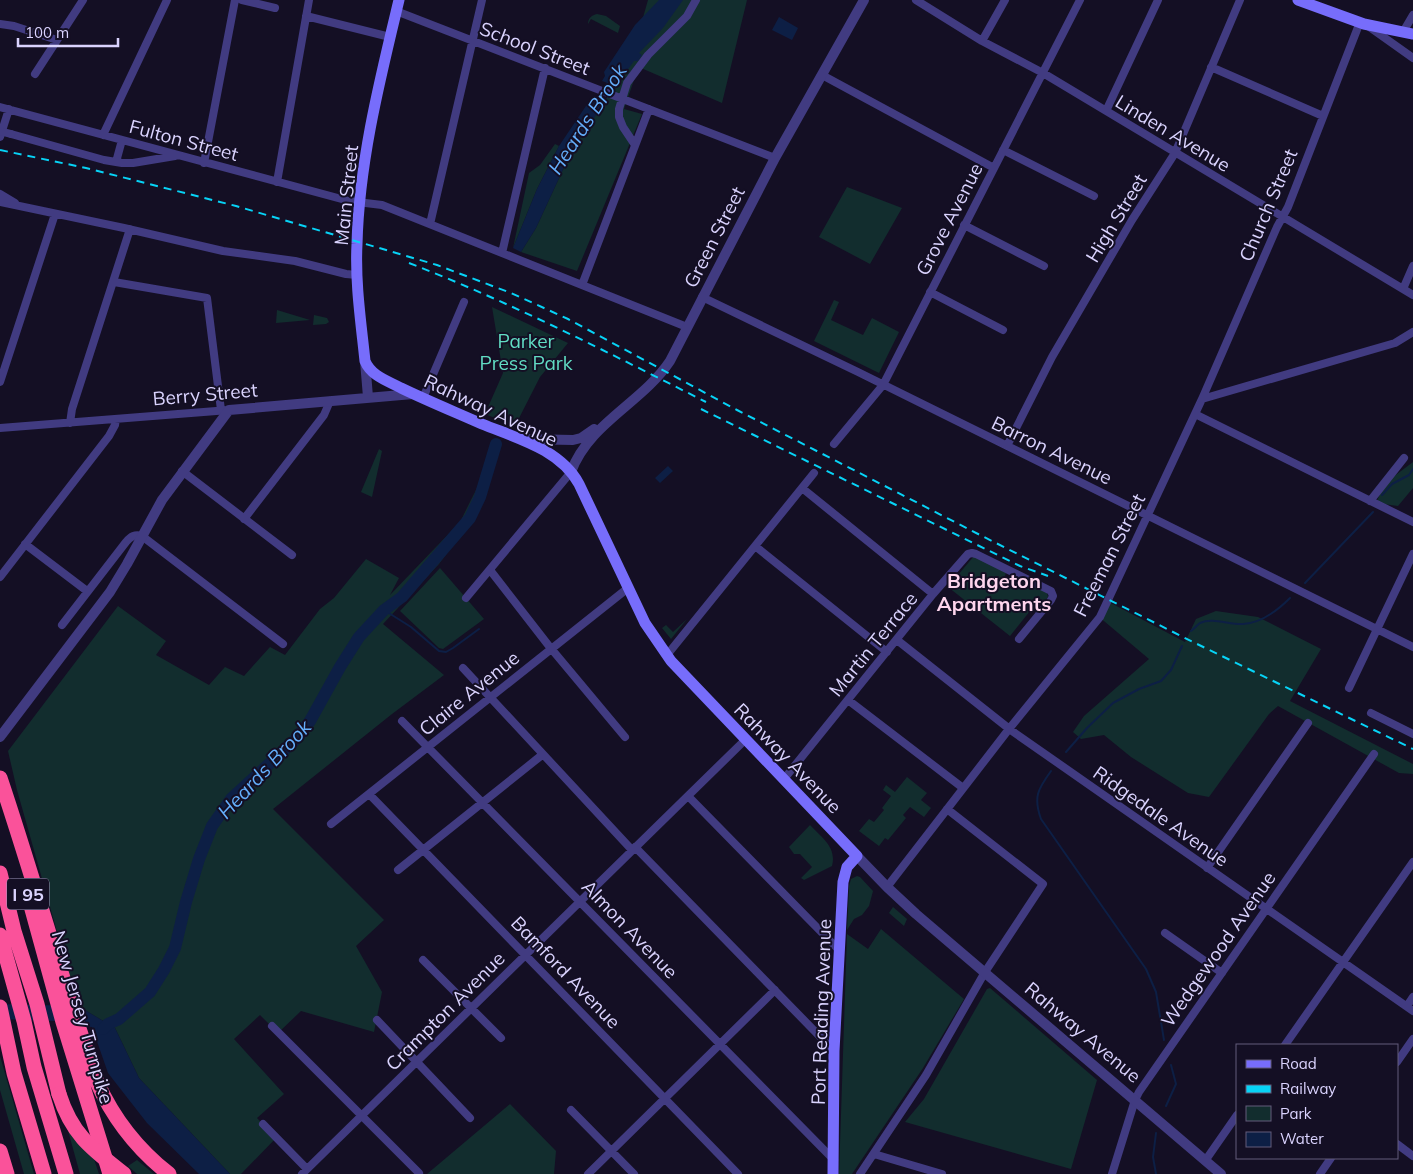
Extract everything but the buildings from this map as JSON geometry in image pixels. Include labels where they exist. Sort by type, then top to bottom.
[{"type":"highway","points":[[0,778],[28,863],[65,1006]]},
{"type":"highway","name":"New Jersey Turnpike","points":[[0,783],[26,889],[65,1006],[110,1174]]},
{"type":"highway","points":[[0,873],[14,931],[37,1004],[66,1115],[75,1130],[91,1147],[124,1174]]},
{"type":"highway","name":"I 95","points":[[0,936],[20,1004],[34,1067],[66,1174]]},
{"type":"highway","points":[[2,1014],[14,1073],[44,1174]]},
{"type":"highway","points":[[70,1023],[114,1114],[136,1144],[170,1174]]},
{"type":"highway","points":[[0,1151],[7,1174]]},
{"type":"main road","points":[[1298,0],[1320,4],[1362,23],[1408,33]]},
{"type":"main road","name":"Main Street","points":[[365,361],[357,275],[357,235],[375,108],[398,6]]},
{"type":"main road","name":"Rahway Avenue","points":[[365,361],[370,371],[376,376],[550,454],[571,472],[579,484],[645,623],[667,655],[856,856]]},
{"type":"main road","name":"Port Reading Avenue","points":[[833,1174],[834,1051],[844,874],[856,856]]},
{"type":"street","points":[[35,74],[83,0]]},
{"type":"street","points":[[103,135],[167,0]]},
{"type":"street","points":[[204,162],[235,0]]},
{"type":"street","points":[[242,0],[275,8]]},
{"type":"street","points":[[276,182],[309,0]]},
{"type":"street","points":[[430,224],[482,0]]},
{"type":"street","points":[[635,145],[619,118],[621,98],[626,83],[648,55],[687,16],[696,0]]},
{"type":"street","name":"Green Street","points":[[571,472],[577,458],[586,445],[612,418],[638,397],[660,375],[670,361],[775,158],[864,0]]},
{"type":"street","name":"Linden Avenue","points":[[916,0],[982,41],[1043,73],[1413,295]]},
{"type":"street","points":[[982,41],[1005,0]]},
{"type":"street","name":"Grove Avenue","points":[[834,444],[883,385],[1080,0]]},
{"type":"street","points":[[1106,111],[1158,0]]},
{"type":"street","name":"High Street","points":[[1007,446],[1052,357],[1132,220],[1175,152],[1240,0]]},
{"type":"street","name":"School Street","points":[[398,6],[473,41],[775,158]]},
{"type":"street","points":[[306,16],[390,38]]},
{"type":"street","points":[[1408,33],[1413,16]]},
{"type":"street","points":[[1362,23],[1413,58]]},
{"type":"street","name":"Church Street","points":[[1202,399],[1282,218],[1362,23]]},
{"type":"street","points":[[0,24],[14,26],[57,40]]},
{"type":"street","points":[[1211,67],[1323,116]]},
{"type":"street","points":[[502,253],[545,68]]},
{"type":"street","points":[[822,75],[994,168]]},
{"type":"street","name":"Fulton Street","points":[[0,107],[348,201],[382,205],[687,326]]},
{"type":"street","points":[[582,285],[649,108]]},
{"type":"street","points":[[0,137],[9,109]]},
{"type":"street","points":[[0,131],[116,162],[133,163],[174,156],[186,158]]},
{"type":"street","points":[[116,162],[122,140]]},
{"type":"street","points":[[1003,150],[1094,196]]},
{"type":"street","points":[[0,194],[24,207]]},
{"type":"street","points":[[0,202],[130,229],[223,251],[295,261],[357,275]]},
{"type":"street","points":[[0,382],[55,214]]},
{"type":"street","points":[[964,225],[1044,266]]},
{"type":"street","points":[[70,422],[72,409],[130,229]]},
{"type":"street","points":[[1403,289],[1413,266]]},
{"type":"street","points":[[3,732],[110,592],[157,508],[225,410],[207,298],[114,282]]},
{"type":"street","points":[[930,292],[1003,330]]},
{"type":"street","name":"Barron Avenue","points":[[702,297],[1413,647]]},
{"type":"street","points":[[418,396],[464,302]]},
{"type":"street","points":[[1202,399],[1395,343],[1413,332]]},
{"type":"street","name":"Main Street","points":[[365,361],[368,397]]},
{"type":"street","name":"Berry Street","points":[[0,428],[368,397],[418,396]]},
{"type":"street","name":"Freeman Street","points":[[887,887],[1009,729],[1100,617],[1202,399]]},
{"type":"street","points":[[244,519],[324,415],[330,401]]},
{"type":"street","points":[[1195,414],[1413,522]]},
{"type":"street","points":[[518,439],[573,440],[585,435],[612,418]]},
{"type":"street","points":[[0,577],[109,436],[116,419]]},
{"type":"street","points":[[1370,501],[1404,458]]},
{"type":"street","points":[[182,471],[292,555]]},
{"type":"street","points":[[466,598],[571,472]]},
{"type":"street","points":[[667,655],[814,473]]},
{"type":"street","points":[[802,488],[934,594]]},
{"type":"street","points":[[62,625],[128,540],[135,535],[142,536],[283,644]]},
{"type":"street","points":[[25,544],[87,591]]},
{"type":"street","points":[[755,546],[887,652]]},
{"type":"street","name":"Martin Terrace","points":[[784,779],[964,557],[972,552],[1051,592],[1053,596],[1051,600],[1019,638]]},
{"type":"street","points":[[1349,688],[1413,554]]},
{"type":"street","points":[[490,570],[551,648],[625,737]]},
{"type":"street","name":"Claire Avenue","points":[[331,824],[628,588]]},
{"type":"street","name":"Ridgedale Avenue","points":[[897,640],[1009,729],[1410,1008]]},
{"type":"street","points":[[463,668],[542,755],[834,1051]]},
{"type":"street","points":[[848,700],[963,788]]},
{"type":"street","points":[[1371,713],[1413,734]]},
{"type":"street","name":"Almon Avenue","points":[[402,722],[834,1160]]},
{"type":"street","points":[[1208,868],[1308,723]]},
{"type":"street","name":"Crampton Avenue","points":[[304,1171],[746,739]]},
{"type":"street","name":"Wedgewood Avenue","points":[[1112,1174],[1135,1100],[1374,754]]},
{"type":"street","points":[[398,870],[542,755]]},
{"type":"street","name":"Bamford Avenue","points":[[369,794],[738,1174]]},
{"type":"street","points":[[688,796],[840,950]]},
{"type":"street","points":[[860,1174],[926,1075],[985,972],[1044,884],[946,809]]},
{"type":"street","name":"Rahway Avenue","points":[[856,856],[887,887],[1221,1174]]},
{"type":"street","points":[[1286,1044],[1413,862]]},
{"type":"street","points":[[1165,933],[1222,973]]},
{"type":"street","points":[[423,960],[502,1038]]},
{"type":"street","points":[[588,1174],[775,990]]},
{"type":"street","points":[[1410,1008],[1413,997]]},
{"type":"street","points":[[378,1020],[470,1118]]},
{"type":"street","points":[[272,1026],[419,1174]]},
{"type":"street","points":[[1398,1061],[1413,1039]]},
{"type":"street","points":[[571,1110],[634,1174]]},
{"type":"street","points":[[1205,1161],[1236,1116]]},
{"type":"street","points":[[263,1124],[304,1171]]},
{"type":"street","points":[[1398,1145],[1413,1156]]},
{"type":"street","points":[[874,1154],[942,1174]]},
{"type":"street","points":[[1320,1174],[1330,1159]]},
{"type":"green space","points":[[648,0],[747,0],[722,103],[641,68],[634,80],[624,109],[642,114],[577,271],[521,252],[536,228],[572,150],[630,63]]},
{"type":"green space","points":[[597,14],[606,16],[620,26],[618,33],[591,19],[588,24],[591,17]]},
{"type":"green space","points":[[555,144],[559,146],[537,189],[513,248],[529,173],[540,165]]},
{"type":"green space","points":[[847,187],[902,208],[870,264],[819,237]]},
{"type":"green space","points":[[834,300],[839,302],[831,320],[863,335],[872,318],[899,332],[879,373],[814,341]]},
{"type":"green space","name":"Parker Press Park","points":[[492,307],[568,343],[540,377],[515,426],[485,414],[503,373]]},
{"type":"green space","points":[[277,310],[310,320],[276,323]]},
{"type":"green space","points":[[314,315],[327,318],[329,322],[313,325]]},
{"type":"green space","points":[[491,442],[501,446],[480,509],[439,564],[383,624],[444,675],[273,809],[384,920],[356,946],[382,992],[374,1032],[301,1011],[278,1033],[260,1015],[234,1039],[284,1094],[257,1118],[276,1138],[241,1174],[230,1174],[139,1078],[115,1028],[78,1006],[17,790],[8,751],[118,606],[166,641],[156,655],[209,685],[225,667],[244,676],[270,647],[285,655],[320,609],[334,598],[366,559],[399,578],[390,595],[460,522],[477,488]]},
{"type":"green space","points":[[379,449],[382,451],[372,497],[361,492]]},
{"type":"green space","points":[[1413,462],[1413,488],[1398,506],[1376,503],[1385,483]]},
{"type":"green space","points":[[974,556],[1006,573],[1004,578],[1022,587],[1025,582],[1047,592],[1048,597],[1043,604],[1038,601],[1010,636],[948,587]]},
{"type":"green space","points":[[440,568],[484,619],[443,649],[439,648],[400,611]]},
{"type":"green space","points":[[1107,601],[1185,642],[1196,619],[1216,611],[1258,617],[1321,649],[1290,701],[1413,764],[1413,774],[1399,773],[1278,706],[1269,714],[1209,797],[1188,793],[1131,757],[1104,735],[1081,739],[1073,732],[1084,716],[1149,659],[1098,616]]},
{"type":"green space","points":[[687,619],[671,639],[662,628],[666,625],[673,632]]},
{"type":"green space","points":[[907,777],[927,793],[921,800],[931,808],[924,817],[910,807],[903,815],[906,818],[888,840],[885,838],[879,846],[859,831],[869,819],[874,822],[884,810],[882,808],[891,796],[883,790],[886,785],[895,792]]},
{"type":"green space","points":[[810,825],[827,843],[833,859],[832,866],[804,880],[801,878],[812,867],[800,854],[794,854],[789,847]]},
{"type":"green space","points":[[857,876],[873,891],[869,906],[862,915],[854,919],[847,930],[849,886],[851,879]]},
{"type":"green space","points":[[893,907],[907,919],[904,926],[889,913]]},
{"type":"green space","points":[[881,929],[964,999],[923,1068],[852,1174],[839,1174],[847,934],[868,949]]},
{"type":"green space","points":[[990,988],[1097,1080],[1071,1169],[905,1122],[924,1099],[987,989]]},
{"type":"green space","points":[[0,1056],[34,1174],[24,1174],[0,1090]]},
{"type":"green space","points":[[510,1104],[556,1151],[554,1174],[427,1174]]},
{"type":"green space","points":[[67,1127],[92,1153],[99,1174],[80,1174]]},
{"type":"green space","points":[[137,1160],[154,1174],[137,1174],[128,1166]]},
{"type":"water","points":[[659,0],[683,0],[663,28],[639,53],[642,55],[638,61],[634,61],[616,86],[602,81],[605,76],[604,72],[635,25]]},
{"type":"water","points":[[779,17],[798,28],[792,40],[772,30]]},
{"type":"water","points":[[592,97],[605,102],[572,150],[536,228],[521,252],[513,248],[537,189],[559,146]]},
{"type":"water","points":[[668,466],[673,471],[660,483],[655,478]]},
{"type":"water","points":[[0,1004],[78,1006],[115,1028],[139,1078],[230,1174],[199,1174],[147,1123],[108,1073],[92,1027],[80,1026],[79,1022],[0,1019]]},
{"type":"waterway","name":"Heards Brook","points":[[603,90],[609,81]]},
{"type":"waterway","name":"Heards Brook","points":[[103,1029],[108,1024],[119,1019],[150,992],[164,970],[175,948],[199,859],[212,826],[231,799],[295,740],[310,721],[359,637],[384,610],[402,597],[470,518],[480,497],[496,444]]},
{"type":"waterway","points":[[1382,495],[1392,484],[1409,475],[1413,469]]},
{"type":"waterway","points":[[1305,583],[1373,512]]},
{"type":"waterway","points":[[1191,631],[1205,621],[1243,624],[1257,621],[1275,611],[1290,598]]},
{"type":"waterway","points":[[384,610],[411,627],[439,651],[446,652],[479,629]]},
{"type":"waterway","points":[[1066,752],[1113,703],[1139,689],[1161,681],[1171,670],[1182,646]]},
{"type":"waterway","points":[[1051,771],[1038,794],[1037,805],[1041,819],[1146,969],[1156,992],[1164,1040]]},
{"type":"waterway","points":[[1166,1106],[1176,1084],[1171,1065]]},
{"type":"waterway","points":[[1156,1133],[1153,1157],[1156,1174]]},
{"type":"railway","points":[[0,150],[86,168],[236,206],[437,265],[511,293],[568,319],[737,410],[982,536],[1193,642],[1413,749]]},
{"type":"railway","points":[[409,263],[522,311],[706,402]]},
{"type":"railway","points":[[701,409],[1020,566],[1048,576]]},
{"type":"district","name":"Bridgeton Apartments","points":[[994,592]]}]
